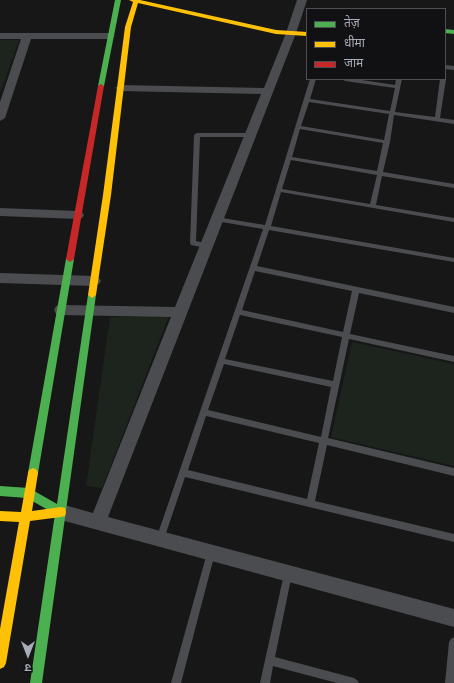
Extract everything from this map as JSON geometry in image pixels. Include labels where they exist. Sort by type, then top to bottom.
[{"type":"street","points":[[0,663],[66,280],[110,36],[118,0]]},
{"type":"street","points":[[36,683],[90,311],[128,27],[135,0],[276,32],[306,25]]},
{"type":"street","points":[[168,0],[246,17],[306,34]]},
{"type":"street","points":[[98,522],[216,219],[268,91],[302,0]]},
{"type":"street","points":[[0,36],[110,36]]},
{"type":"street","points":[[0,118],[3,97],[27,36]]},
{"type":"street","points":[[120,88],[268,91]]},
{"type":"street","points":[[0,212],[78,215]]},
{"type":"street","points":[[0,278],[94,281]]},
{"type":"street","points":[[61,310],[180,312]]},
{"type":"street","points":[[0,491],[29,493],[61,512],[454,618]]},
{"type":"street","points":[[0,516],[25,517],[61,512]]},
{"type":"lane","points":[[160,539],[267,228],[314,80]]},
{"type":"lane","points":[[352,80],[397,87]]},
{"type":"lane","points":[[373,206],[381,174],[399,80]]},
{"type":"lane","points":[[437,120],[443,80]]},
{"type":"lane","points":[[307,100],[454,122]]},
{"type":"lane","points":[[298,127],[387,142]]},
{"type":"lane","points":[[206,246],[193,243],[197,135],[250,135]]},
{"type":"lane","points":[[289,158],[454,186]]},
{"type":"lane","points":[[278,190],[454,220]]},
{"type":"lane","points":[[216,219],[454,260]]},
{"type":"lane","points":[[253,268],[454,310]]},
{"type":"lane","points":[[310,504],[356,290]]},
{"type":"lane","points":[[238,312],[454,359]]},
{"type":"lane","points":[[221,361],[336,385]]},
{"type":"lane","points":[[204,412],[454,472]]},
{"type":"lane","points":[[183,473],[454,538]]},
{"type":"lane","points":[[176,683],[212,552]]},
{"type":"lane","points":[[265,683],[288,573]]},
{"type":"lane","points":[[450,683],[454,642]]},
{"type":"lane","points":[[270,660],[354,683]]},
{"type":"shaded area","points":[[0,40],[19,40],[1,91],[0,91]]},
{"type":"shaded area","points":[[169,316],[102,488],[86,486],[110,317]]},
{"type":"shaded area","points":[[352,342],[454,364],[454,466],[331,437]]},
{"type":"traffic: fast","points":[[101,86],[118,0]]},
{"type":"traffic: fast","points":[[446,31],[454,32]]},
{"type":"traffic: fast","points":[[33,473],[70,259]]},
{"type":"traffic: fast","points":[[36,683],[92,295]]},
{"type":"traffic: fast","points":[[0,491],[29,493],[61,512]]},
{"type":"traffic: slow","points":[[132,0],[276,32],[306,34]]},
{"type":"traffic: slow","points":[[92,295],[107,195],[128,27],[136,0]]},
{"type":"traffic: slow","points":[[0,663],[33,473]]},
{"type":"traffic: slow","points":[[0,516],[25,517],[61,512]]},
{"type":"traffic: jam","points":[[70,259],[101,86]]}]
